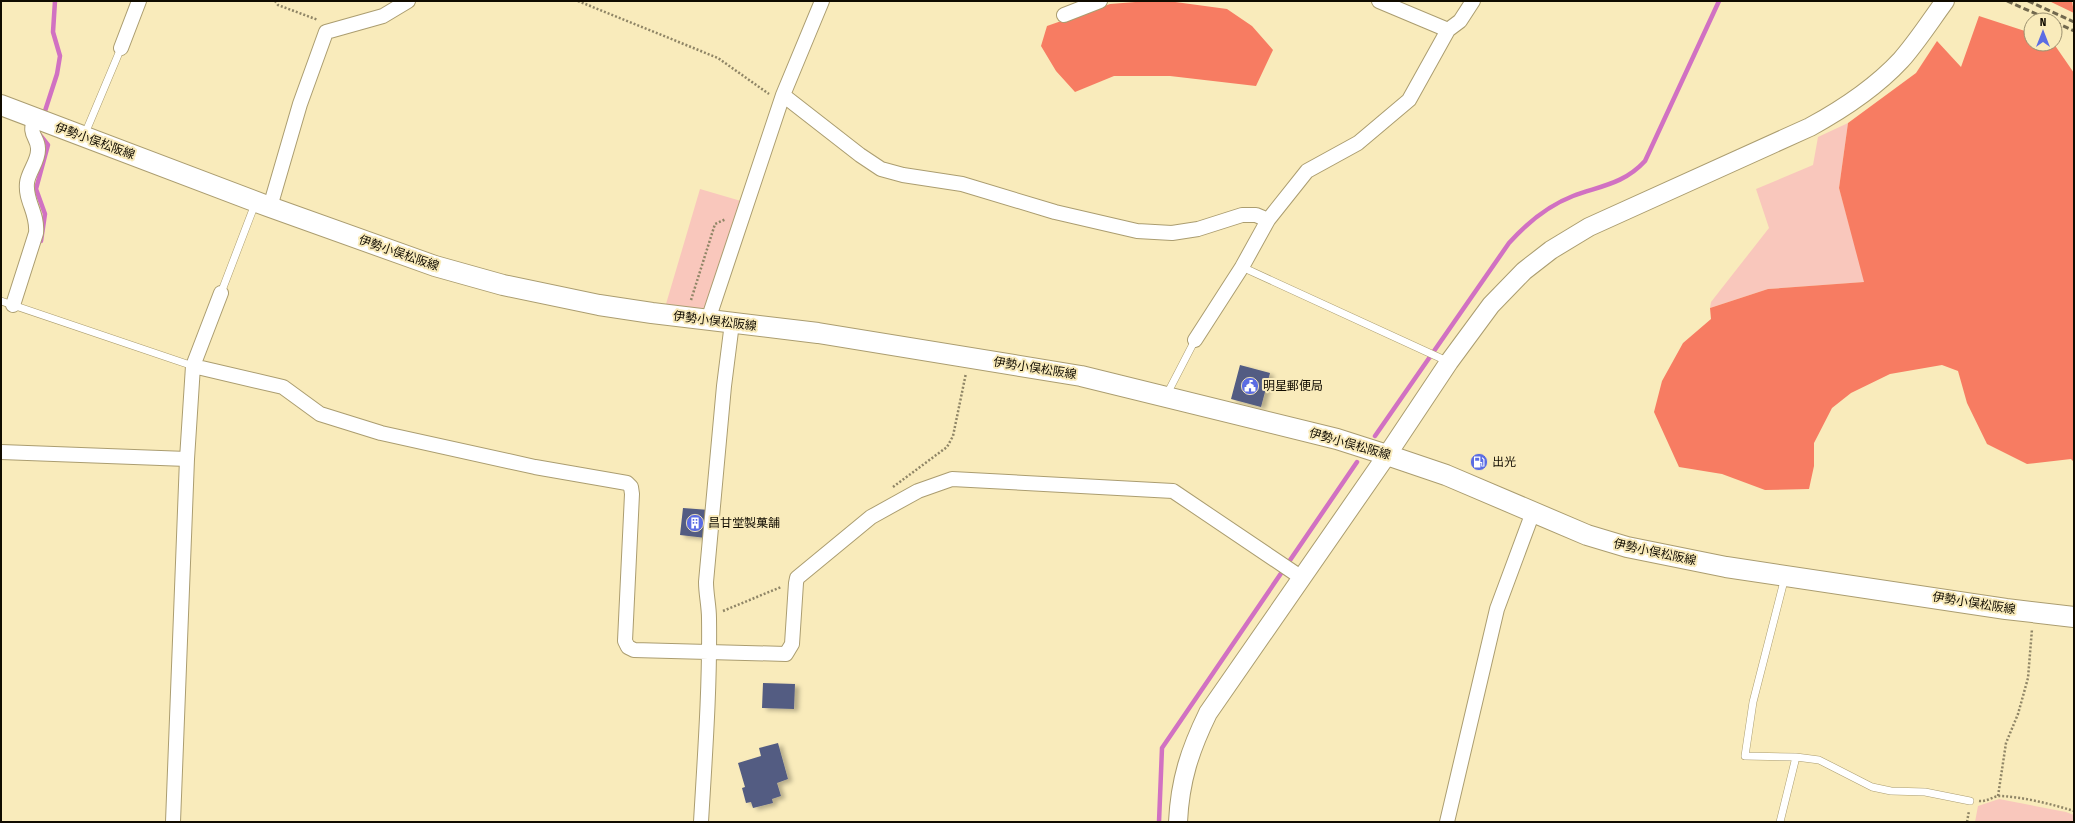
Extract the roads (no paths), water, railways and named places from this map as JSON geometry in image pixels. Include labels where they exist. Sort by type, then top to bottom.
[{"type":"main road","name":"伊勢小俣松阪線","points":[[1,105],[263,204],[435,266],[503,285],[599,305],[686,318],[818,333],[1081,376],[1165,398],[1338,439],[1446,475],[1587,535],[1627,547],[1726,567],[2074,617]]},
{"type":"street","points":[[121,48],[139,1]]},
{"type":"street","points":[[263,204],[326,32],[383,16],[408,1]]},
{"type":"street","points":[[708,320],[782,98],[822,1]]},
{"type":"street","points":[[1064,15],[1100,1]]},
{"type":"street","points":[[1379,1],[1448,30]]},
{"type":"street","points":[[1195,340],[1242,267],[1268,220],[1307,171],[1358,143],[1409,100],[1448,30],[1460,21],[1474,1]]},
{"type":"street","points":[[1178,822],[1182,780],[1188,759],[1206,719],[1298,575],[1387,455],[1443,359],[1492,305],[1524,271],[1551,250],[1589,228],[1836,114],[1871,88],[1902,60],[1945,1]]},
{"type":"street","points":[[782,98],[881,169],[903,175],[962,184],[1055,212],[1137,231],[1172,233],[1198,229],[1242,215],[1256,215],[1268,220]]},
{"type":"street","points":[[7,303],[36,233],[38,222],[27,191],[27,181],[38,150],[32,129],[35,118]]},
{"type":"street","points":[[173,822],[187,460],[193,366],[221,293]]},
{"type":"street","points":[[701,822],[709,616],[706,600],[707,561],[724,386],[732,323]]},
{"type":"street","points":[[193,366],[283,387],[320,414],[381,433],[535,467],[627,483],[631,487],[632,494],[625,641],[628,647],[634,650],[786,654],[792,644],[796,582],[798,578],[871,517],[918,491],[952,479],[1173,491],[1298,575]]},
{"type":"street","points":[[1,452],[187,460]]},
{"type":"street","points":[[1447,822],[1498,609],[1533,512]]},
{"type":"lane","points":[[84,137],[121,48]]},
{"type":"lane","points":[[221,293],[263,204]]},
{"type":"lane","points":[[1242,267],[1443,359]]},
{"type":"lane","points":[[7,303],[193,366]]},
{"type":"lane","points":[[1165,398],[1195,340]]},
{"type":"lane","points":[[1785,575],[1753,702],[1745,756],[1796,757],[1819,760],[1872,786],[1891,791],[1925,792],[1970,801]]},
{"type":"lane","points":[[1780,822],[1796,757]]},
{"type":"waterway","points":[[45,111],[57,74],[60,56],[53,32],[55,1]]},
{"type":"waterway","points":[[1375,436],[1509,243],[1530,222],[1546,210],[1573,196],[1620,180],[1637,169],[1645,161],[1719,1]]},
{"type":"waterway","points":[[40,135],[48,145],[36,189],[45,214],[41,241]]},
{"type":"waterway","points":[[1159,822],[1162,748],[1357,462]]},
{"type":"railway","points":[[2007,1],[2032,12]]},
{"type":"railway","points":[[2028,1],[2074,22]]},
{"type":"railway","points":[[2063,26],[2074,31]]},
{"type":"place","name":"明星郵便局","points":[[1250,386]]},
{"type":"place","name":"出光","points":[[1479,462]]},
{"type":"place","name":"昌甘堂製菓舗","points":[[695,523]]}]
